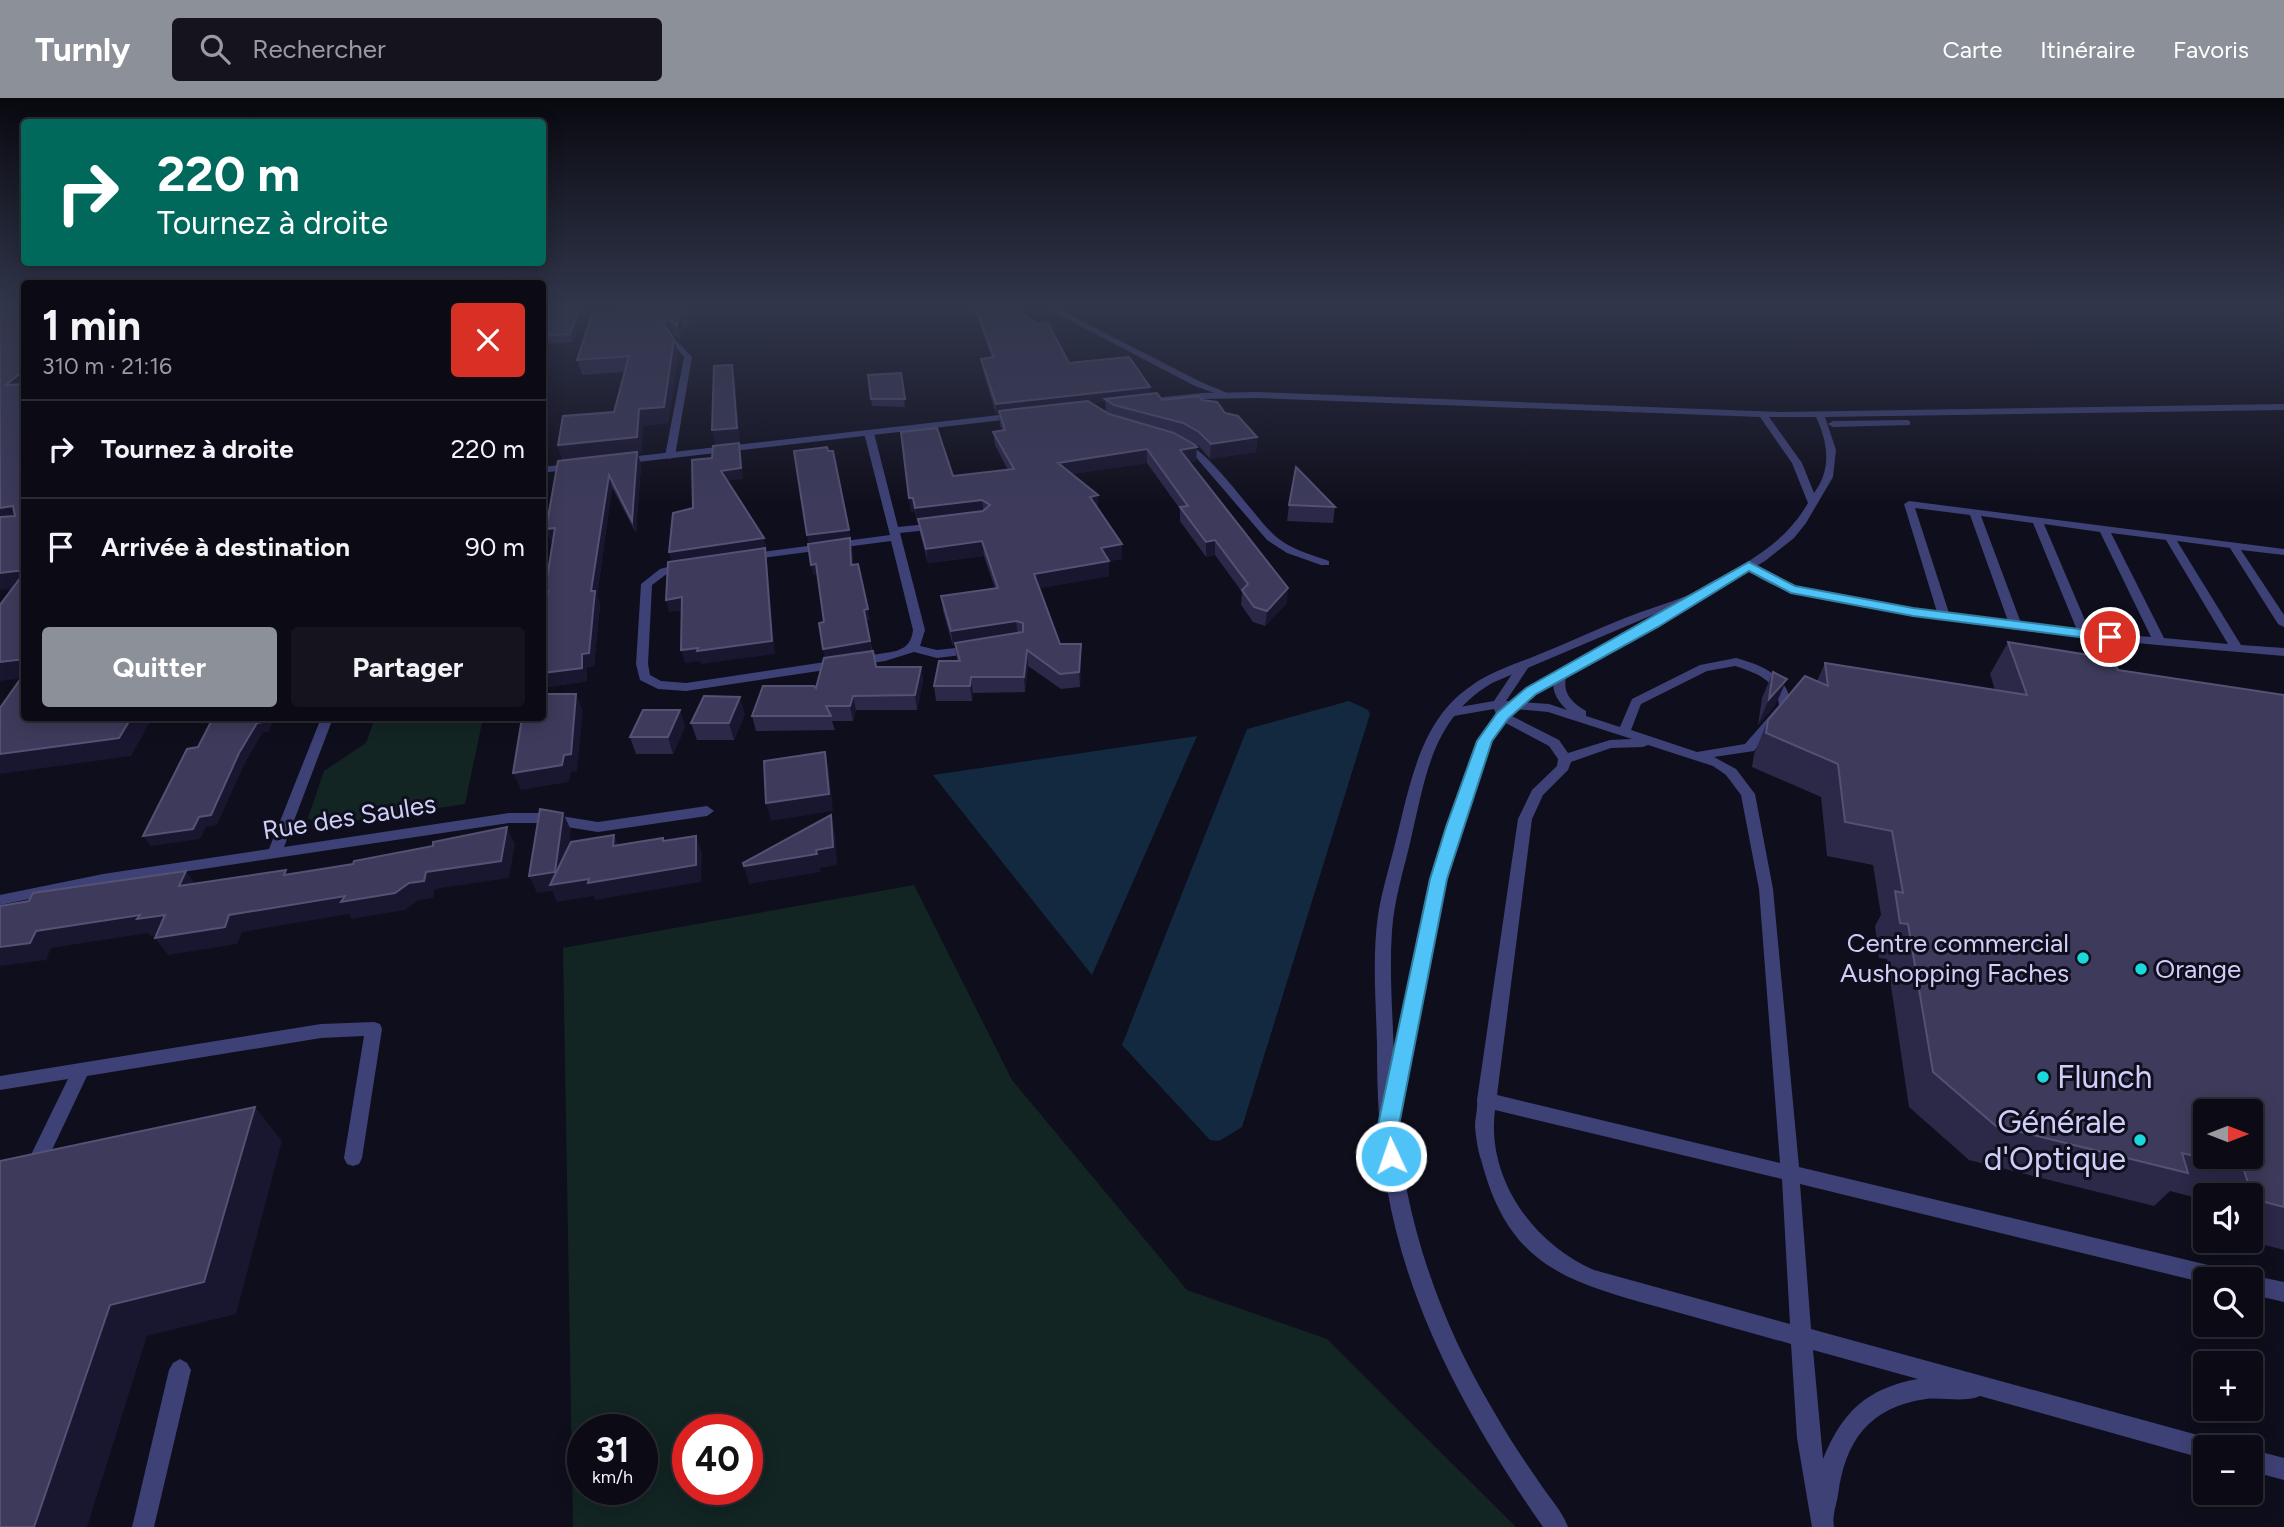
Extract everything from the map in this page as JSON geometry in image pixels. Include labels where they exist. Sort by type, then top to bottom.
[{"type":"street","points":[[670,456],[685,372]]},
{"type":"street","points":[[1174,372],[1228,395]]},
{"type":"street","points":[[1130,404],[1228,395],[1283,396],[1822,420],[2284,407]]},
{"type":"street","points":[[605,463],[1035,414]]},
{"type":"street","points":[[1766,419],[1797,463],[1812,502]]},
{"type":"street","points":[[1505,708],[1770,554],[1799,529],[1812,502],[1824,487],[1831,467],[1832,449],[1822,420]]},
{"type":"street","points":[[700,563],[664,571],[647,584],[642,664],[644,677],[658,685],[686,687],[885,657],[906,653],[914,648],[919,630],[869,433]]},
{"type":"street","points":[[1170,438],[1197,453],[1271,538],[1292,551],[1325,563]]},
{"type":"street","points":[[546,470],[593,464]]},
{"type":"street","points":[[1944,616],[1909,504],[2284,552]]},
{"type":"street","points":[[1974,512],[2017,626]]},
{"type":"street","points":[[2037,520],[2085,635]]},
{"type":"street","points":[[728,559],[945,525]]},
{"type":"street","points":[[2104,529],[2159,641]]},
{"type":"street","points":[[2169,537],[2237,648]]},
{"type":"street","points":[[2233,545],[2284,624]]},
{"type":"street","points":[[1749,566],[1791,589],[1944,616],[2085,635],[2284,652]]},
{"type":"street","points":[[1557,1527],[1526,1485],[1472,1395],[1437,1319],[1400,1210],[1389,1125],[1384,988],[1386,916],[1417,784],[1433,738],[1448,713],[1480,684],[1634,617],[1694,597]]},
{"type":"street","points":[[914,648],[937,654],[983,649]]},
{"type":"street","points":[[1624,732],[1636,702],[1704,668],[1736,662],[1768,673],[1784,694],[1786,705],[1749,748],[1700,755]]},
{"type":"street","points":[[1389,1125],[1439,879],[1485,741],[1505,708],[1524,665]]},
{"type":"street","points":[[1560,674],[1559,692],[1566,703],[1597,724]]},
{"type":"street","points":[[1505,708],[1554,743],[1565,758],[1563,767],[1537,793],[1525,819],[1484,1124],[1491,1170],[1517,1220],[1555,1261],[1592,1279],[2193,1445]]},
{"type":"street","points":[[1448,713],[1505,708],[1549,708],[1700,755],[1731,772],[1748,794],[1766,889],[1808,1438],[1824,1524]]},
{"type":"street","points":[[274,853],[326,721]]},
{"type":"street","points":[[1565,758],[1610,744],[1665,745]]},
{"type":"street","name":"Rue des Saules","points":[[0,900],[77,884],[509,818],[542,818],[598,827],[707,811]]},
{"type":"street","points":[[0,1083],[321,1031],[374,1029],[353,1158]]},
{"type":"street","points":[[34,1167],[81,1070]]},
{"type":"street","points":[[1486,1100],[1790,1176],[2193,1271]]},
{"type":"street","points":[[2263,1287],[2284,1292]]},
{"type":"street","points":[[143,1527],[180,1370]]},
{"type":"street","points":[[1824,1524],[1833,1460],[1856,1420],[1889,1396],[1923,1386],[2020,1395]]},
{"type":"street","points":[[2263,1463],[2284,1469]]},
{"type":"green space","points":[[374,721],[482,721],[465,804],[322,826],[308,818],[324,771],[366,743]]},
{"type":"green space","points":[[914,885],[1012,1080],[1187,1290],[1327,1339],[1516,1527],[573,1527],[573,1505],[658,1505],[658,1414],[571,1414],[563,948]]},
{"type":"water","points":[[1349,701],[1368,710],[1370,714],[1242,1127],[1219,1141],[1210,1140],[1122,1045],[1247,729]]},
{"type":"water","points":[[1197,736],[1092,975],[933,775]]},
{"type":"building","points":[[0,372],[21,372],[6,385],[21,384],[21,570],[0,573],[0,517],[15,516],[13,506],[0,508]]},
{"type":"building","points":[[625,372],[669,372],[664,407],[639,409],[637,437],[558,445],[563,416],[614,412]]},
{"type":"building","points":[[714,372],[733,372],[737,428],[712,430]]},
{"type":"building","points":[[985,372],[1139,372],[1150,387],[996,404]]},
{"type":"building","points":[[901,373],[905,399],[871,399],[868,375]]},
{"type":"building","points":[[1157,393],[1162,400],[1199,396],[1202,400],[1217,402],[1225,413],[1238,416],[1257,437],[1211,444],[1199,432],[1183,423],[1114,405],[1105,399]]},
{"type":"building","points":[[1088,401],[1109,414],[1174,433],[1195,445],[1197,447],[1180,450],[1288,588],[1267,611],[1254,607],[1242,590],[1248,584],[1215,540],[1206,542],[1180,507],[1188,506],[1147,449],[1058,463],[1098,495],[1090,497],[1122,544],[1101,548],[1109,561],[1034,574],[1060,644],[1081,644],[1079,672],[1060,674],[1027,650],[1024,677],[971,677],[970,686],[934,686],[939,661],[960,661],[955,643],[1023,632],[1023,623],[1016,621],[951,631],[941,596],[998,588],[982,541],[926,549],[918,519],[983,511],[990,505],[982,500],[915,508],[913,498],[909,498],[901,432],[937,428],[953,476],[1014,469],[993,432],[1005,430],[999,411]]},
{"type":"building","points":[[739,443],[741,468],[721,471],[764,538],[669,552],[673,513],[693,508],[692,460],[712,458],[713,446]]},
{"type":"building","points":[[827,447],[828,451],[833,451],[849,530],[807,535],[794,451]]},
{"type":"building","points":[[637,452],[632,521],[609,475],[591,591],[595,591],[589,653],[582,654],[582,668],[546,672],[546,585],[555,528],[546,529],[558,461]]},
{"type":"building","points":[[1296,467],[1335,507],[1289,505]]},
{"type":"building","points":[[850,538],[851,565],[858,564],[868,609],[864,610],[870,641],[823,649],[819,623],[824,622],[816,564],[811,565],[808,544]]},
{"type":"building","points":[[765,548],[772,641],[697,651],[698,648],[681,650],[682,597],[666,600],[668,562]]},
{"type":"building","points":[[21,577],[21,659],[0,662],[0,605]]},
{"type":"building","name":"Centre commercial Aushopping Faches","points":[[2008,642],[2113,659],[2118,670],[2284,695],[2284,1207],[2263,1202],[2263,1183],[2248,1183],[2244,1169],[2263,1169],[2263,1099],[2193,1099],[2193,1156],[2182,1153],[2188,1173],[1996,1126],[1933,1072],[1908,924],[1900,923],[1895,891],[1903,893],[1892,831],[1845,822],[1838,764],[1766,733],[1768,720],[1805,676],[1828,686],[1825,663],[2027,695]]},
{"type":"building","points":[[873,651],[876,667],[921,667],[915,695],[853,696],[850,706],[826,706],[831,716],[752,716],[763,686],[816,688],[824,658]]},
{"type":"building","points":[[1773,672],[1787,679],[1769,699]]},
{"type":"building","points":[[21,678],[21,721],[129,721],[119,738],[0,754],[0,708]]},
{"type":"building","points":[[546,694],[576,694],[571,754],[564,755],[562,765],[513,773],[522,721],[546,721]]},
{"type":"building","points":[[704,696],[740,697],[729,723],[691,723]]},
{"type":"building","points":[[643,710],[680,710],[668,737],[630,737]]},
{"type":"building","points":[[211,721],[263,721],[257,723],[239,753],[211,815],[199,817],[193,829],[143,836],[187,749],[198,747]]},
{"type":"building","points":[[825,752],[829,794],[766,803],[764,761]]},
{"type":"building","points":[[540,809],[563,813],[555,872],[529,876]]},
{"type":"building","points":[[831,815],[833,847],[816,850],[817,854],[744,866],[743,863]]},
{"type":"building","points":[[507,827],[501,861],[426,872],[424,881],[409,883],[395,893],[341,902],[345,896],[229,915],[225,927],[155,938],[165,915],[137,919],[140,915],[36,931],[30,943],[0,947],[0,906],[29,901],[33,893],[186,871],[179,886],[286,870],[284,875],[353,864],[354,861],[433,846],[433,842]]},
{"type":"building","points":[[614,835],[613,846],[696,836],[696,865],[588,883],[589,879],[550,885],[571,842]]},
{"type":"building","points":[[255,1107],[204,1282],[110,1305],[34,1527],[0,1527],[0,1161]]},
{"type":"place","name":"Centre commercial Aushopping Faches","points":[[2083,958]]},
{"type":"place","name":"Orange","points":[[2141,969]]},
{"type":"place","name":"Flunch","points":[[2043,1077]]},
{"type":"place","name":"Générale d'Optique","points":[[2140,1140]]},
{"type":"route","points":[[1391,1156],[1389,1125],[1439,879],[1454,827],[1485,741],[1514,704],[1531,691],[1653,624],[1749,566],[1791,589],[1913,612],[2110,637]]}]
